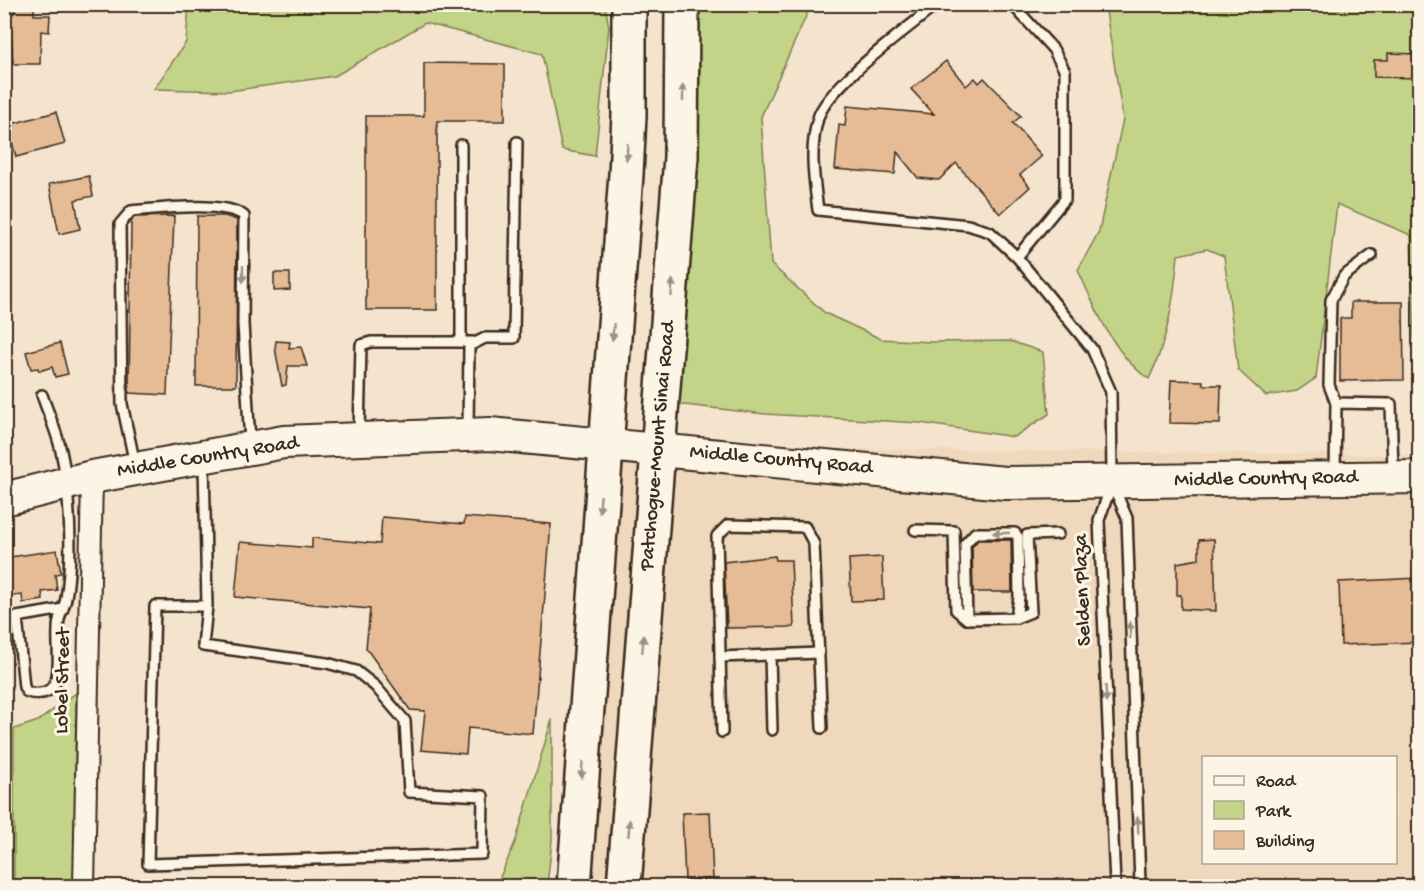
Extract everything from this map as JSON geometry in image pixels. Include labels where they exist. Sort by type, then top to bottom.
[{"type":"highway","points":[[574,886],[629,116],[629,4]]},
{"type":"highway","name":"Patchogue-Mount Sinai Road","points":[[624,886],[681,157],[682,4]]},
{"type":"main road","name":"Middle Country Road","points":[[4,500],[78,480],[284,442],[490,434],[1005,483],[1406,477]]},
{"type":"street","name":"Lobel Street","points":[[78,480],[84,886]]},
{"type":"lane","points":[[937,4],[842,84],[818,117],[812,166],[818,210],[968,225],[990,232],[1017,257],[1092,349],[1111,392],[1112,483],[1127,518],[1140,883]]},
{"type":"lane","points":[[1012,4],[1053,49],[1065,71],[1065,199],[1017,257]]},
{"type":"lane","points":[[359,439],[361,345],[371,342],[473,342],[485,338],[513,338],[517,142]]},
{"type":"lane","points":[[461,145],[461,342]]},
{"type":"lane","points":[[136,469],[122,404],[123,218],[131,211],[210,208],[238,211],[244,216],[243,324],[250,448]]},
{"type":"lane","points":[[1335,479],[1336,403],[1329,385],[1331,300],[1344,276],[1372,255]]},
{"type":"lane","points":[[468,435],[467,359],[469,346],[473,342]]},
{"type":"lane","points":[[42,395],[61,451],[78,480],[68,580],[63,609],[59,620],[57,679],[53,688],[46,692],[27,693],[24,687],[16,617],[63,609]]},
{"type":"lane","points":[[1336,403],[1391,404],[1406,477]]},
{"type":"lane","points":[[203,457],[207,606],[203,646],[327,663],[356,671],[375,686],[405,721],[409,792],[483,796],[482,854],[148,864],[155,606],[207,606]]},
{"type":"lane","name":"Selden Plaza","points":[[1112,483],[1099,520],[1115,884]]},
{"type":"lane","points":[[722,732],[717,536],[728,525],[805,527],[814,544],[822,728]]},
{"type":"lane","points":[[915,530],[954,531],[956,610],[967,619],[1016,618],[1031,612],[1027,535],[1058,534]]},
{"type":"lane","points":[[967,619],[965,544],[975,533],[1015,533],[1018,537],[1019,597],[1016,618]]},
{"type":"lane","points":[[720,657],[819,653]]},
{"type":"lane","points":[[770,655],[772,730]]},
{"type":"shaded area","points":[[605,446],[1419,455],[1419,886],[572,886]]},
{"type":"green space","points":[[189,5],[605,5],[609,27],[595,156],[562,150],[542,54],[425,23],[335,76],[230,91],[154,89],[186,42]]},
{"type":"green space","points":[[699,5],[811,5],[761,117],[771,264],[825,313],[881,339],[930,342],[1010,341],[1043,352],[1049,414],[1014,437],[920,423],[765,414],[676,404]]},
{"type":"green space","points":[[1105,5],[1419,5],[1419,387],[1416,386],[1411,235],[1337,204],[1316,378],[1297,391],[1266,396],[1238,370],[1224,256],[1207,249],[1178,255],[1169,318],[1161,349],[1149,379],[1125,357],[1107,330],[1078,270],[1099,231],[1123,119]]},
{"type":"green space","points":[[76,693],[74,886],[14,886],[14,729],[38,721]]},
{"type":"green space","points":[[552,719],[552,840],[547,886],[482,886],[497,884],[516,840]]},
{"type":"building","points":[[14,4],[34,4],[34,15],[50,15],[49,32],[41,31],[40,64],[13,64],[11,30],[4,20],[14,13]]},
{"type":"building","points":[[1388,53],[1416,54],[1416,57],[1419,57],[1419,78],[1374,77],[1374,60],[1388,60]]},
{"type":"building","points":[[946,61],[966,86],[975,78],[979,83],[984,78],[1021,116],[1013,123],[1042,156],[1020,175],[1030,187],[1000,214],[956,163],[939,180],[918,178],[897,152],[895,174],[835,169],[839,125],[845,126],[847,106],[934,114],[911,89]]},
{"type":"building","points":[[424,63],[505,64],[505,121],[437,121],[437,310],[366,310],[366,116],[424,116]]},
{"type":"building","points":[[56,112],[65,144],[16,157],[12,142],[8,143],[4,126]]},
{"type":"building","points":[[89,176],[93,196],[75,200],[80,229],[59,234],[49,184]]},
{"type":"building","points":[[174,216],[167,395],[129,393],[131,222],[134,217]]},
{"type":"building","points":[[197,216],[225,216],[237,220],[236,386],[196,386]]},
{"type":"building","points":[[274,273],[290,273],[290,290],[274,291]]},
{"type":"building","points":[[1351,302],[1403,302],[1404,380],[1340,381],[1340,318],[1351,318]]},
{"type":"building","points":[[276,341],[290,342],[289,348],[301,347],[307,366],[288,366],[286,385],[282,386],[275,348]]},
{"type":"building","points":[[60,343],[68,374],[55,377],[52,367],[39,371],[38,368],[31,369],[26,352]]},
{"type":"building","points":[[1171,380],[1203,381],[1203,385],[1221,385],[1220,424],[1169,423]]},
{"type":"building","points":[[382,517],[464,524],[465,517],[551,524],[533,734],[468,728],[466,754],[421,750],[425,711],[410,710],[366,648],[370,609],[235,597],[240,542],[312,548],[312,538],[380,544]]},
{"type":"building","points":[[1214,539],[1216,611],[1181,609],[1181,595],[1177,595],[1177,563],[1199,559],[1199,540]]},
{"type":"building","points":[[978,540],[1011,540],[1012,592],[973,592],[972,547]]},
{"type":"building","points":[[57,550],[61,573],[55,574],[57,590],[42,592],[43,600],[23,603],[22,595],[4,597],[4,558]]},
{"type":"building","points":[[775,556],[776,560],[791,560],[794,627],[727,628],[724,562]]},
{"type":"building","points":[[882,557],[884,600],[851,601],[849,559]]},
{"type":"building","points":[[1419,578],[1419,642],[1341,645],[1339,582]]},
{"type":"building","points":[[710,812],[713,879],[685,880],[682,813]]}]
